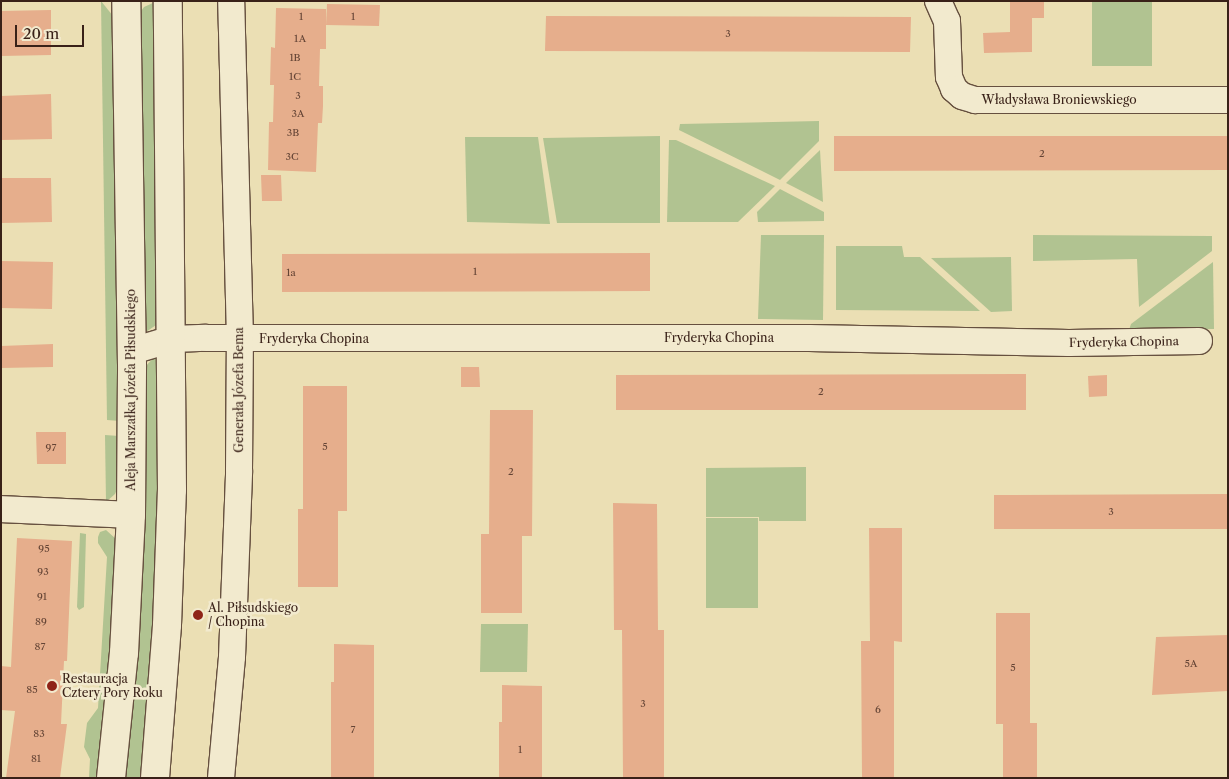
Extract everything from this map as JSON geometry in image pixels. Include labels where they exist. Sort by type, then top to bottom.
[{"type":"street","name":"Aleja Marszałka Józefa Piłsudskiego","points":[[111,778],[124,653],[132,515],[132,351],[126,1]]},
{"type":"street","points":[[155,778],[168,607],[172,490],[168,1]]},
{"type":"street","name":"Generała Józefa Bema","points":[[221,778],[232,658],[238,550],[240,338],[231,1]]},
{"type":"street","name":"Władysława Broniewskiego","points":[[938,1],[947,21],[949,77],[954,89],[962,96],[975,100],[1228,100]]},
{"type":"street","name":"Fryderyka Chopina","points":[[132,351],[172,339],[240,338],[809,338],[1069,344],[1199,341]]},
{"type":"street","points":[[1,509],[132,515]]},
{"type":"green space","points":[[101,1],[113,16],[120,421],[107,420]]},
{"type":"green space","points":[[1092,1],[1152,1],[1152,66],[1092,66]]},
{"type":"green space","points":[[153,3],[159,323],[146,332],[139,14],[144,7]]},
{"type":"green space","points":[[819,121],[819,141],[780,180],[679,130],[680,124]]},
{"type":"green space","points":[[660,136],[660,223],[557,223],[543,138]]},
{"type":"green space","points":[[465,137],[538,137],[550,224],[467,222]]},
{"type":"green space","points":[[669,140],[676,140],[775,186],[738,222],[667,222]]},
{"type":"green space","points":[[820,150],[823,202],[786,183]]},
{"type":"green space","points":[[780,189],[824,212],[824,221],[758,222],[757,212]]},
{"type":"green space","points":[[761,235],[824,235],[823,320],[758,319]]},
{"type":"green space","points":[[1033,235],[1212,236],[1212,251],[1139,307],[1137,259],[1033,261]]},
{"type":"green space","points":[[836,246],[902,246],[904,257],[920,257],[980,311],[836,310]]},
{"type":"green space","points":[[1011,257],[1012,311],[991,312],[931,258]]},
{"type":"green space","points":[[1213,262],[1214,329],[1129,330],[1131,324]]},
{"type":"green space","points":[[157,354],[161,417],[154,641],[142,778],[123,778],[145,367]]},
{"type":"green space","points":[[105,435],[119,436],[118,487],[115,494],[106,502]]},
{"type":"green space","points":[[806,467],[806,521],[759,521],[759,517],[706,517],[706,468]]},
{"type":"green space","points":[[706,518],[758,518],[758,608],[706,608]]},
{"type":"green space","points":[[106,530],[117,540],[114,619],[100,778],[89,778],[90,759],[84,747],[87,723],[98,708],[107,557],[98,543],[98,537],[100,532]]},
{"type":"green space","points":[[80,533],[86,534],[84,607],[79,610],[77,607]]},
{"type":"green space","points":[[481,624],[528,624],[527,672],[480,672]]},
{"type":"building","points":[[1010,1],[1044,1],[1044,18],[1032,18],[1032,52],[984,53],[983,33],[1010,32]]},
{"type":"building","points":[[327,4],[380,5],[379,26],[326,25]]},
{"type":"building","points":[[276,8],[326,9],[326,49],[320,49],[319,86],[323,86],[323,106],[322,123],[318,123],[316,172],[268,170],[269,122],[273,122],[274,85],[270,85],[271,47],[275,48]]},
{"type":"building","points":[[51,10],[51,55],[1,56],[1,11]]},
{"type":"building","points":[[546,16],[911,17],[910,52],[545,51]]},
{"type":"building","points":[[51,94],[52,139],[1,140],[1,96]]},
{"type":"building","points":[[834,136],[1228,136],[1228,170],[834,171]]},
{"type":"building","points":[[261,175],[281,175],[282,201],[262,201]]},
{"type":"building","points":[[1,178],[51,178],[52,222],[1,223]]},
{"type":"building","points":[[650,253],[650,291],[282,292],[282,254]]},
{"type":"building","points":[[1,261],[53,262],[52,309],[1,308]]},
{"type":"building","points":[[53,344],[53,367],[1,368],[1,346]]},
{"type":"building","points":[[461,367],[479,367],[480,387],[461,387]]},
{"type":"building","points":[[1026,374],[1026,410],[616,410],[616,375]]},
{"type":"building","points":[[1107,375],[1107,396],[1089,397],[1088,376]]},
{"type":"building","points":[[303,386],[347,386],[347,511],[338,511],[338,587],[298,587],[298,509],[303,509]]},
{"type":"building","points":[[490,410],[533,410],[532,536],[522,536],[522,613],[481,613],[481,534],[489,534]]},
{"type":"building","points":[[36,432],[66,432],[66,464],[37,464]]},
{"type":"building","points":[[1228,494],[1228,529],[994,529],[994,495]]},
{"type":"building","points":[[613,503],[657,504],[658,630],[664,630],[664,778],[623,778],[622,630],[614,630]]},
{"type":"building","points":[[869,528],[902,528],[902,642],[894,641],[894,778],[862,778],[861,641],[870,641]]},
{"type":"building","points":[[17,538],[72,541],[67,661],[64,661],[61,724],[67,724],[60,778],[6,778],[15,711],[1,710],[1,666],[11,667]]},
{"type":"building","points":[[996,613],[1030,613],[1030,723],[1037,723],[1037,778],[1003,778],[1003,724],[996,724]]},
{"type":"building","points":[[1228,635],[1228,691],[1152,695],[1156,637]]},
{"type":"building","points":[[334,644],[374,645],[374,778],[331,778],[331,682],[334,682]]},
{"type":"building","points":[[502,685],[542,686],[542,778],[499,778],[499,722],[502,722]]},
{"type":"place","name":"Al. Piłsudskiego / Chopina","points":[[198,615]]},
{"type":"place","name":"Restauracja Cztery Pory Roku","points":[[52,686]]}]
